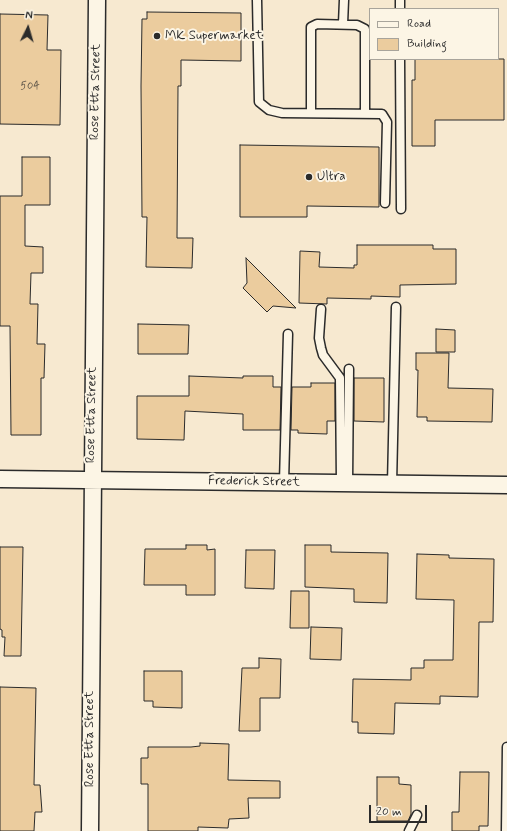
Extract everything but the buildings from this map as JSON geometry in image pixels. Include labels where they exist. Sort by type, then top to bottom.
[{"type":"street","name":"Rose Etta Street","points":[[90,831],[97,0]]},
{"type":"street","name":"Frederick Street","points":[[0,479],[507,485]]},
{"type":"lane","points":[[257,0],[259,102],[269,110],[282,113],[365,112],[382,114],[387,122],[385,203]]},
{"type":"lane","points":[[343,24],[344,0]]},
{"type":"lane","points":[[310,112],[311,27],[317,24],[357,25],[365,30],[365,112]]},
{"type":"lane","points":[[400,60],[401,209]]},
{"type":"lane","points":[[392,484],[396,307]]},
{"type":"lane","points":[[321,309],[319,338],[321,348],[323,355],[340,378],[345,483]]},
{"type":"lane","points":[[284,482],[288,334]]},
{"type":"lane","points":[[345,483],[349,369]]},
{"type":"lane","points":[[506,831],[507,747]]},
{"type":"lane","points":[[409,831],[417,815]]},
{"type":"place","name":"MK Supermarket","points":[[157,36]]},
{"type":"place","name":"Ultra","points":[[309,177]]}]
